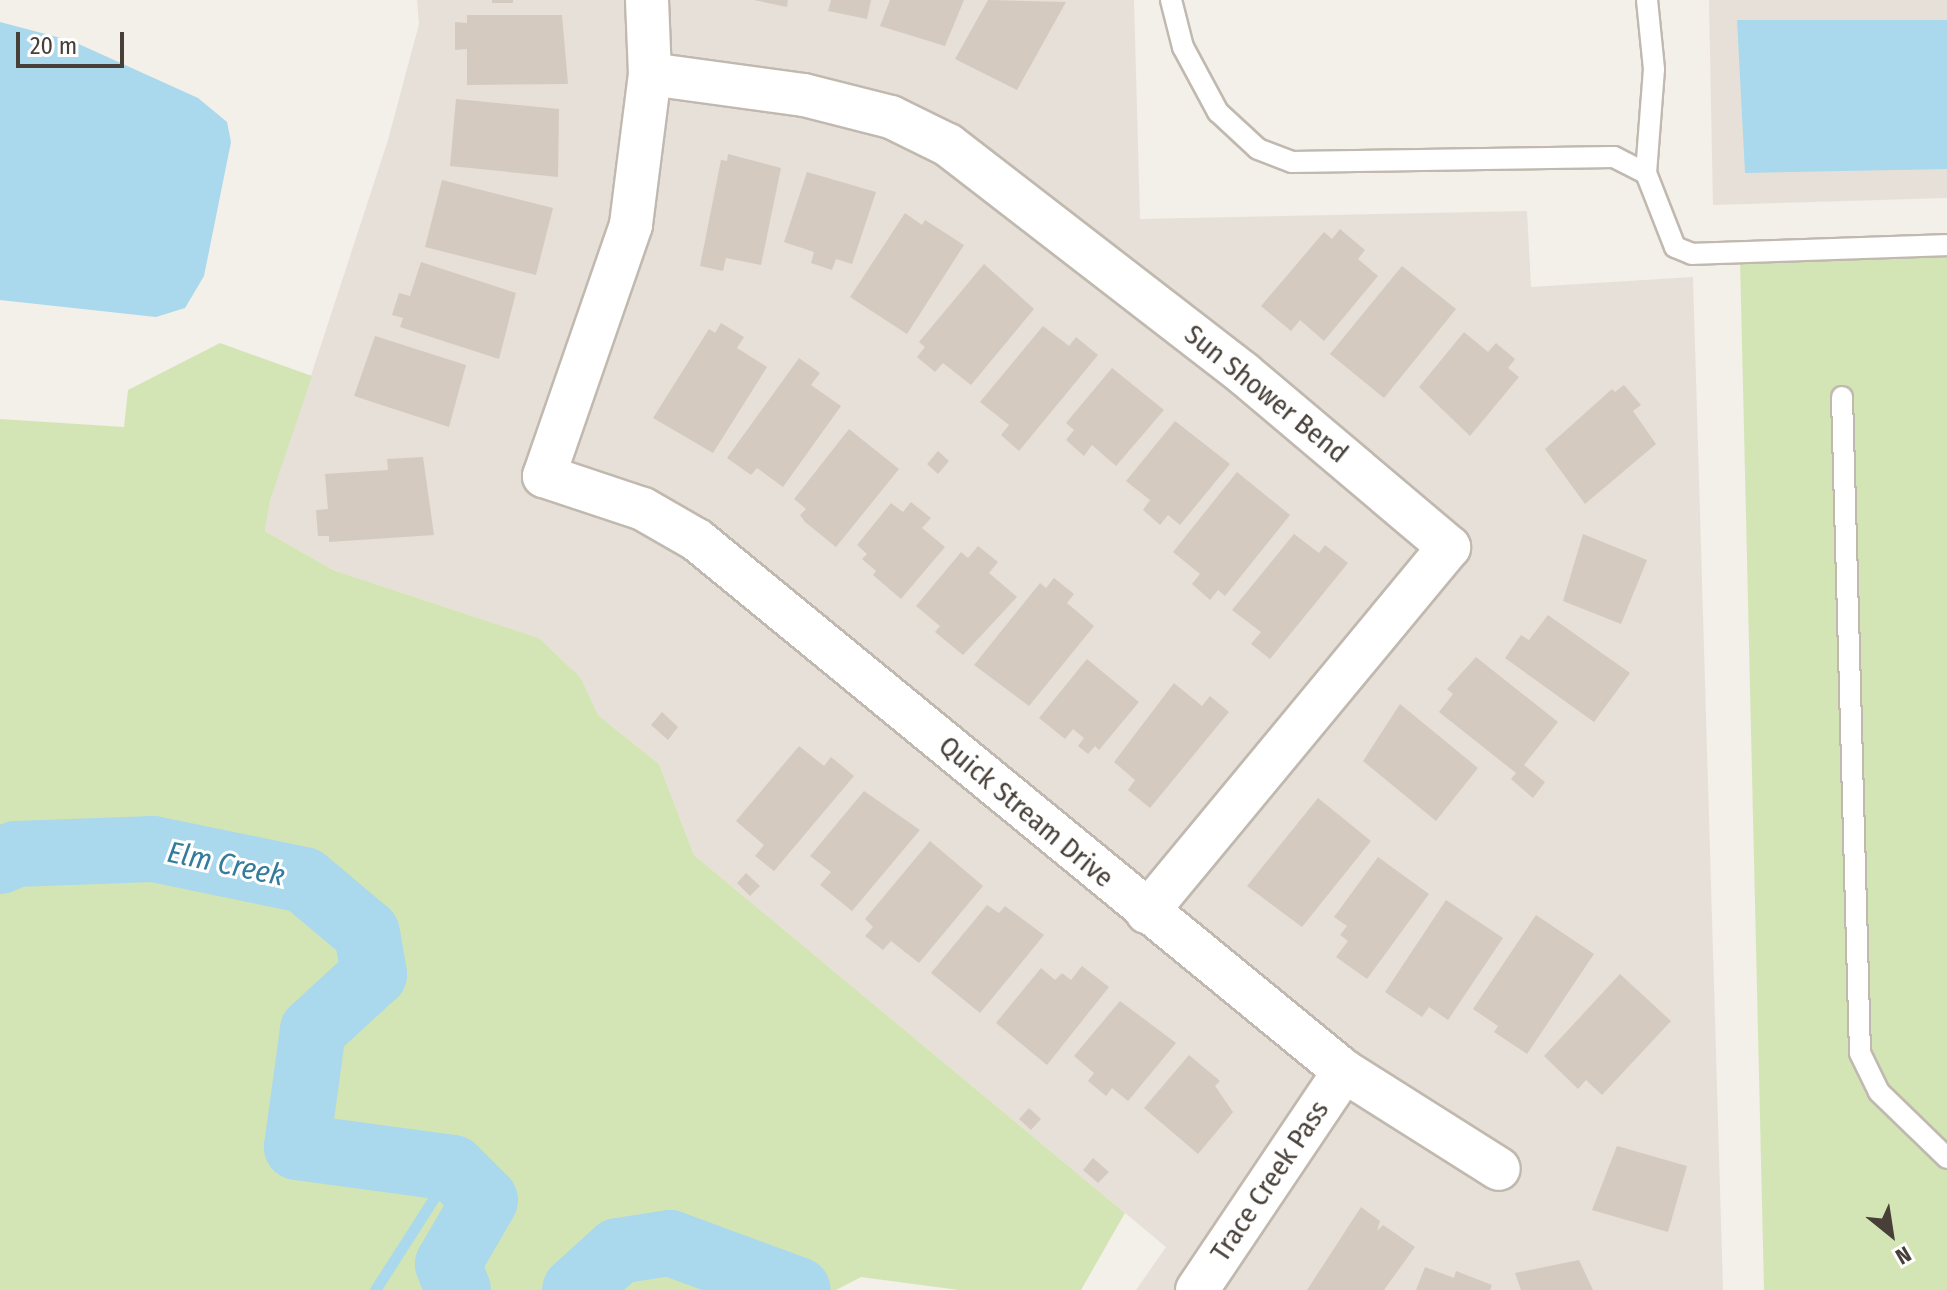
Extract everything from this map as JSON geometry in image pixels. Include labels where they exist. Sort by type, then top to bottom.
[{"type":"street","points":[[647,0],[650,74]]},
{"type":"street","name":"Quick Stream Drive","points":[[650,74],[631,225],[544,476],[643,509],[697,540],[1344,1071],[1499,1169]]},
{"type":"street","name":"Sun Shower Bend","points":[[650,74],[804,95],[891,117],[948,145],[1243,373],[1449,547],[1147,912]]},
{"type":"street","name":"Trace Creek Pass","points":[[1204,1278],[1344,1071]]},
{"type":"lane","points":[[1171,0],[1183,47],[1218,112],[1258,149],[1292,162],[1614,157],[1646,173]]},
{"type":"lane","points":[[1647,0],[1654,69],[1646,173],[1675,247],[1692,254],[1947,245]]},
{"type":"lane","points":[[1842,397],[1860,1053],[1879,1092],[1947,1158]]},
{"type":"shaded area","points":[[417,0],[1134,0],[1140,219],[1527,211],[1531,287],[1693,277],[1723,1290],[1136,1290],[1166,1247],[694,855],[659,764],[598,715],[581,678],[539,638],[333,570],[265,531],[270,501],[388,140],[419,24]]},
{"type":"shaded area","points":[[1709,0],[1947,0],[1947,198],[1713,205]]},
{"type":"green space","points":[[1947,256],[1947,1290],[1764,1290],[1740,258]]},
{"type":"green space","points":[[220,343],[312,376],[270,501],[265,531],[333,570],[539,638],[581,678],[598,715],[659,764],[694,855],[1125,1213],[1081,1290],[959,1290],[861,1277],[836,1290],[0,1290],[0,419],[124,427],[128,390]]},
{"type":"water","points":[[1737,20],[1947,20],[1947,169],[1745,173]]},
{"type":"water","points":[[0,22],[72,41],[198,98],[227,122],[231,142],[204,276],[185,308],[156,317],[0,300]]},
{"type":"building","points":[[492,0],[513,0],[513,3],[492,3]]},
{"type":"building","points":[[754,0],[788,0],[787,7]]},
{"type":"building","points":[[831,0],[871,0],[867,19],[828,11]]},
{"type":"building","points":[[890,0],[964,0],[945,46],[880,26]]},
{"type":"building","points":[[988,0],[1066,2],[1017,90],[955,59]]},
{"type":"building","points":[[467,15],[562,15],[568,84],[467,85],[467,49],[455,50],[455,22],[467,23]]},
{"type":"building","points":[[456,99],[559,109],[558,177],[450,166]]},
{"type":"building","points":[[728,154],[781,168],[761,265],[726,258],[723,271],[700,266],[721,160],[727,161]]},
{"type":"building","points":[[807,172],[876,192],[852,264],[836,259],[832,270],[811,263],[814,252],[784,242]]},
{"type":"building","points":[[442,180],[553,208],[536,275],[425,247]]},
{"type":"building","points":[[905,213],[922,225],[925,220],[964,245],[907,334],[850,297]]},
{"type":"building","points":[[1340,229],[1365,250],[1358,259],[1378,276],[1324,341],[1300,320],[1291,331],[1261,306],[1324,232],[1332,239]]},
{"type":"building","points":[[421,262],[516,293],[499,359],[400,327],[403,318],[392,315],[399,293],[410,296]]},
{"type":"building","points":[[984,264],[1034,309],[971,385],[943,363],[935,372],[917,357],[925,347],[919,342]]},
{"type":"building","points":[[1402,266],[1456,309],[1384,398],[1330,354]]},
{"type":"building","points":[[721,323],[744,337],[737,348],[767,367],[713,453],[653,418],[709,329],[715,333]]},
{"type":"building","points":[[1043,326],[1069,346],[1076,337],[1098,355],[1019,451],[1001,435],[1009,425],[980,402]]},
{"type":"building","points":[[1464,332],[1488,352],[1496,343],[1515,359],[1508,368],[1519,377],[1470,436],[1419,387]]},
{"type":"building","points":[[375,336],[466,365],[449,427],[354,396]]},
{"type":"building","points":[[799,358],[820,373],[811,385],[841,406],[783,487],[757,468],[751,475],[727,458]]},
{"type":"building","points":[[1112,368],[1164,410],[1116,466],[1092,445],[1084,456],[1066,440],[1074,430],[1066,423]]},
{"type":"building","points":[[1624,385],[1641,405],[1633,411],[1656,444],[1585,504],[1545,449],[1612,389],[1615,392]]},
{"type":"building","points":[[1175,421],[1230,464],[1180,525],[1168,515],[1160,525],[1143,510],[1150,500],[1126,481]]},
{"type":"building","points":[[849,429],[899,469],[836,547],[805,522],[800,515],[806,509],[794,499]]},
{"type":"building","points":[[938,451],[949,461],[938,474],[927,464]]},
{"type":"building","points":[[423,457],[434,535],[329,542],[329,536],[318,536],[316,510],[328,509],[325,474],[388,470],[387,459]]},
{"type":"building","points":[[1237,472],[1290,515],[1225,596],[1218,590],[1210,600],[1192,584],[1200,574],[1173,552]]},
{"type":"building","points":[[911,502],[931,518],[922,528],[945,547],[901,599],[873,575],[876,571],[862,559],[867,554],[857,545],[891,503],[903,512]]},
{"type":"building","points":[[1294,534],[1319,553],[1325,545],[1348,563],[1270,659],[1251,644],[1261,632],[1232,610]]},
{"type":"building","points":[[1583,534],[1647,560],[1621,624],[1563,601]]},
{"type":"building","points":[[978,546],[998,562],[989,573],[1017,597],[963,655],[935,632],[940,626],[916,606],[961,552],[968,558]]},
{"type":"building","points":[[1054,578],[1074,594],[1067,603],[1094,626],[1029,706],[974,665],[1040,583],[1046,588]]},
{"type":"building","points":[[1548,615],[1630,673],[1594,722],[1505,658],[1521,635],[1529,640]]},
{"type":"building","points":[[1476,657],[1558,722],[1524,765],[1545,782],[1533,798],[1511,779],[1516,773],[1439,712],[1453,694],[1447,689]]},
{"type":"building","points":[[1087,659],[1139,702],[1099,750],[1095,746],[1088,754],[1078,746],[1084,738],[1073,729],[1065,739],[1039,718]]},
{"type":"building","points":[[1174,683],[1202,706],[1210,696],[1229,712],[1150,808],[1128,790],[1135,780],[1114,762]]},
{"type":"building","points":[[1400,704],[1478,768],[1436,821],[1363,761]]},
{"type":"building","points":[[662,712],[678,727],[668,740],[651,725]]},
{"type":"building","points":[[799,746],[824,766],[831,757],[854,776],[774,871],[755,856],[764,845],[736,821]]},
{"type":"building","points":[[864,791],[920,830],[852,911],[820,885],[831,872],[810,856]]},
{"type":"building","points":[[1318,798],[1371,841],[1302,927],[1247,886]]},
{"type":"building","points":[[930,841],[983,886],[919,963],[891,941],[883,950],[865,936],[873,927],[865,919]]},
{"type":"building","points":[[1378,857],[1429,894],[1367,979],[1336,957],[1348,941],[1340,935],[1347,926],[1334,917]]},
{"type":"building","points":[[746,873],[760,886],[750,896],[737,883]]},
{"type":"building","points":[[1446,900],[1503,938],[1448,1020],[1429,1007],[1422,1017],[1385,992]]},
{"type":"building","points":[[987,905],[999,913],[1005,906],[1044,935],[980,1013],[931,973]]},
{"type":"building","points":[[1536,915],[1594,954],[1527,1054],[1494,1032],[1498,1026],[1473,1009]]},
{"type":"building","points":[[1082,966],[1109,987],[1047,1065],[996,1023],[1041,968],[1055,980],[1062,973],[1071,980]]},
{"type":"building","points":[[1620,974],[1671,1021],[1602,1095],[1586,1080],[1578,1089],[1544,1056]]},
{"type":"building","points":[[1120,1001],[1176,1043],[1128,1101],[1112,1088],[1106,1096],[1088,1081],[1094,1073],[1074,1056]]},
{"type":"building","points":[[1189,1055],[1220,1081],[1215,1086],[1233,1112],[1198,1154],[1144,1108]]},
{"type":"building","points":[[1029,1108],[1041,1119],[1031,1130],[1019,1119]]},
{"type":"building","points":[[1617,1146],[1687,1166],[1668,1232],[1592,1210]]},
{"type":"building","points":[[1093,1158],[1109,1172],[1098,1183],[1083,1170]]},
{"type":"building","points":[[1361,1207],[1380,1221],[1377,1231],[1383,1225],[1415,1247],[1384,1290],[1307,1290]]},
{"type":"building","points":[[1579,1260],[1593,1290],[1521,1290],[1515,1273]]},
{"type":"building","points":[[1425,1267],[1454,1278],[1456,1271],[1492,1285],[1490,1290],[1416,1290]]},
{"type":"waterway","name":"Elm Creek","points":[[0,861],[16,854],[153,849],[304,880],[367,933],[374,974],[313,1030],[297,1147],[453,1168],[485,1200],[448,1264],[458,1290]]},
{"type":"waterway","points":[[375,1290],[453,1168]]},
{"type":"waterway","name":"Elm Creek","points":[[575,1290],[618,1251],[670,1243],[798,1290]]}]
